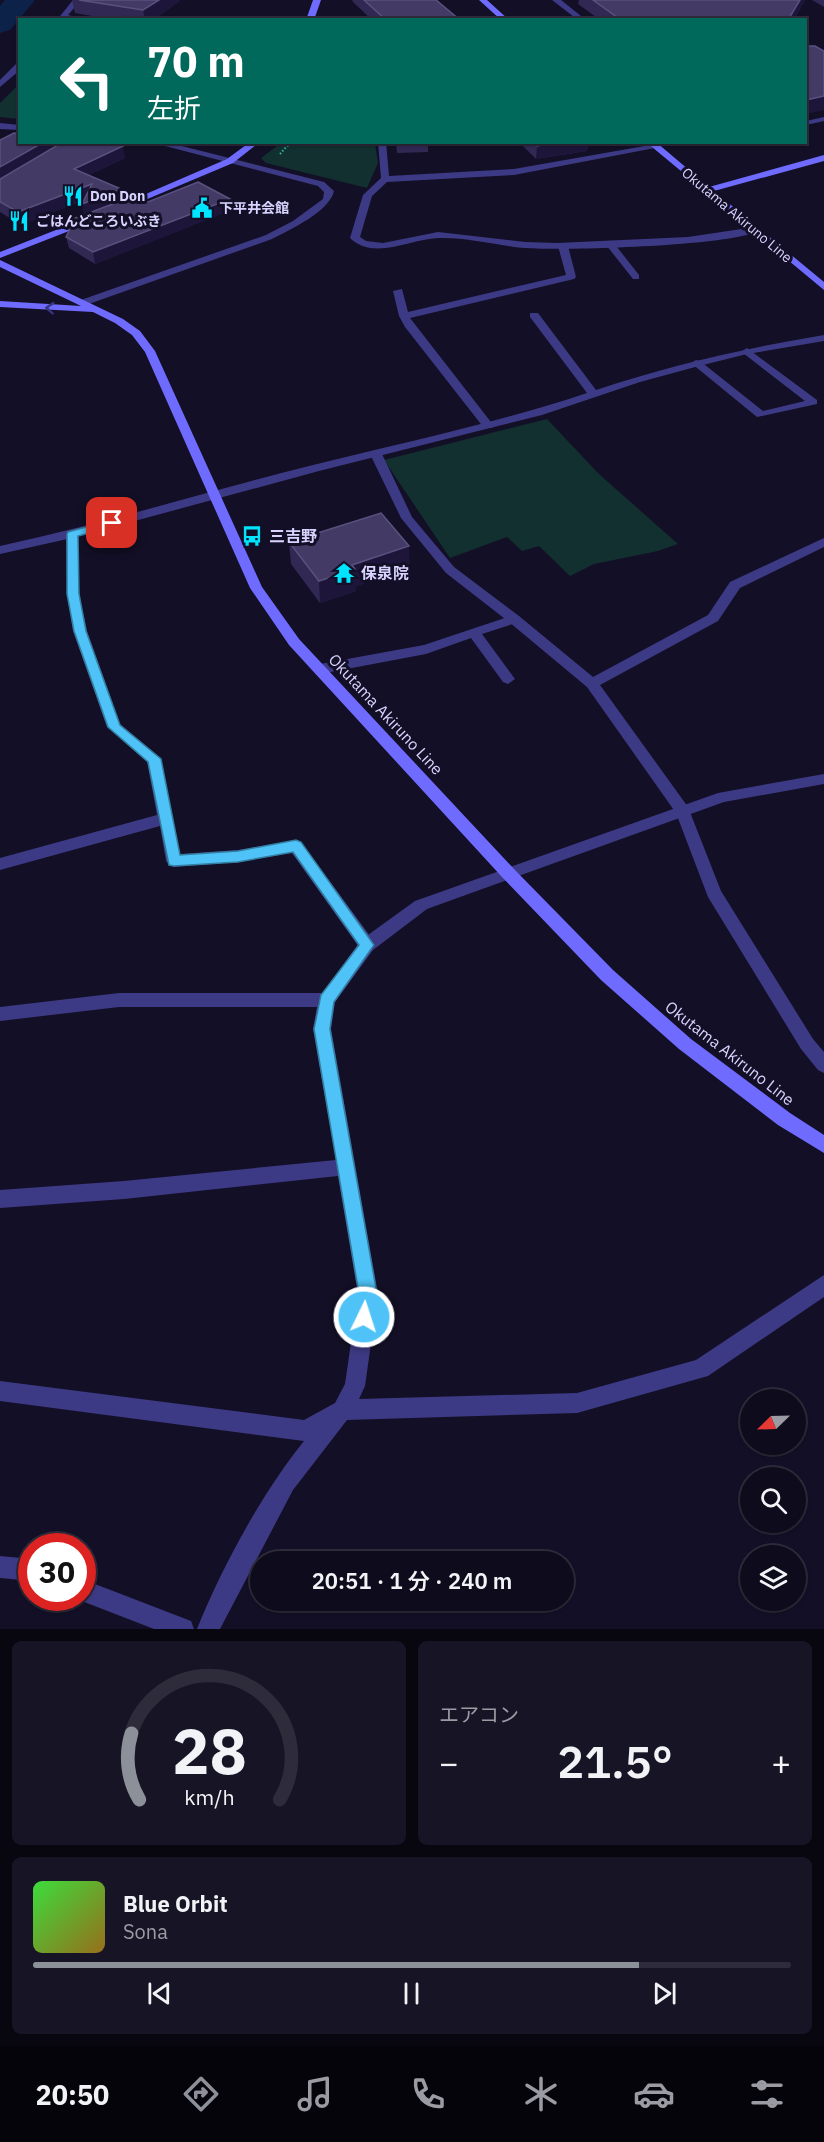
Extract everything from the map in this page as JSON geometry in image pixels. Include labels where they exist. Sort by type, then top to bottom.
[{"type":"main road","points":[[311,18],[317,0]]},
{"type":"main road","points":[[483,0],[504,18]]},
{"type":"main road","points":[[108,212],[195,178],[230,161],[253,144]]},
{"type":"main road","name":"Okutama Akiruno Line","points":[[653,145],[824,287]]},
{"type":"main road","points":[[707,190],[824,158]]},
{"type":"main road","points":[[0,255],[98,216]]},
{"type":"main road","name":"Okutama Akiruno Line","points":[[0,263],[99,311],[136,333],[145,342],[256,588],[294,642],[508,873],[607,975],[685,1044],[784,1119],[824,1145]]},
{"type":"main road","points":[[0,304],[99,311]]},
{"type":"street","points":[[62,18],[77,0]]},
{"type":"street","points":[[556,0],[580,18]]},
{"type":"street","points":[[0,85],[18,67]]},
{"type":"street","points":[[807,123],[824,119]]},
{"type":"street","points":[[0,126],[18,128]]},
{"type":"street","points":[[82,303],[269,237],[296,223],[327,200],[329,191],[321,184],[162,144]]},
{"type":"street","points":[[382,144],[386,179]]},
{"type":"street","points":[[653,145],[514,172],[386,179],[369,195],[354,238],[362,244],[375,246],[437,235],[523,245],[563,246],[739,234],[755,230]]},
{"type":"street","points":[[610,243],[636,277]]},
{"type":"street","points":[[404,316],[571,277],[563,246]]},
{"type":"street","points":[[398,291],[404,316],[488,426]]},
{"type":"street","points":[[534,315],[594,395]]},
{"type":"street","points":[[0,550],[72,534],[213,495],[488,426],[696,363],[747,351],[824,338]]},
{"type":"street","points":[[696,363],[761,416],[813,402],[747,351]]},
{"type":"street","points":[[376,454],[407,518],[450,570],[514,619],[592,684],[682,811],[714,893],[807,1044],[824,1065]]},
{"type":"street","points":[[72,534],[73,594],[80,631],[114,727],[154,759],[174,861],[238,856],[296,846],[367,945]]},
{"type":"street","points":[[592,684],[713,618],[735,585],[824,543]]},
{"type":"street","points":[[320,669],[426,649],[514,619]]},
{"type":"street","points":[[475,634],[508,679]]},
{"type":"street","points":[[208,1629],[285,1482],[342,1410],[355,1386],[368,1294],[322,1029],[327,1000],[367,945],[421,905],[723,797],[824,779]]},
{"type":"street","points":[[0,864],[166,818]]},
{"type":"street","points":[[0,1014],[119,1000],[327,1000]]},
{"type":"street","points":[[0,1199],[124,1190],[347,1167]]},
{"type":"street","points":[[0,1391],[306,1431],[342,1410],[577,1403],[701,1369],[824,1285]]},
{"type":"street","points":[[0,1567],[18,1569]]},
{"type":"street","points":[[96,1595],[183,1629]]},
{"type":"path","points":[[277,159],[287,146],[292,144]]},
{"type":"green space","points":[[18,85],[18,119],[0,117],[0,103]]},
{"type":"green space","points":[[280,144],[375,144],[378,163],[367,188],[266,163],[261,158]]},
{"type":"green space","points":[[547,419],[599,474],[678,544],[658,551],[594,564],[570,576],[539,546],[522,551],[507,537],[450,558],[384,460]]},
{"type":"building","points":[[79,0],[159,0],[143,10]]},
{"type":"building","points":[[364,0],[436,0],[458,18],[384,18]]},
{"type":"building","points":[[593,0],[800,0],[789,18],[618,18]]},
{"type":"building","points":[[807,41],[808,46],[815,46],[824,51],[824,96],[807,100]]},
{"type":"building","points":[[14,133],[18,134],[18,144],[40,144],[0,167],[0,140]]},
{"type":"building","points":[[60,144],[118,144],[123,146],[74,169],[121,189],[82,204],[92,184],[18,212],[0,202],[0,179]]},
{"type":"building","points":[[198,182],[230,199],[93,252],[66,237],[75,218],[134,196],[148,202]]},
{"type":"building","points":[[381,513],[409,546],[352,565],[355,569],[319,581],[289,542]]},
{"type":"waterway","points":[[0,24],[21,0]]},
{"type":"place","name":"Don Don","points":[[73,196]]},
{"type":"place","name":"下平井会館","points":[[202,208]]},
{"type":"place","name":"ごはんどころいぶき","points":[[19,221]]},
{"type":"place","name":"三吉野","points":[[252,536]]},
{"type":"place","name":"保泉院","points":[[344,573]]},
{"type":"route","points":[[112,523],[72,534],[73,594],[80,631],[114,727],[154,759],[174,861],[238,856],[296,846],[367,945],[327,1000],[322,1029],[368,1294],[364,1317]]}]
